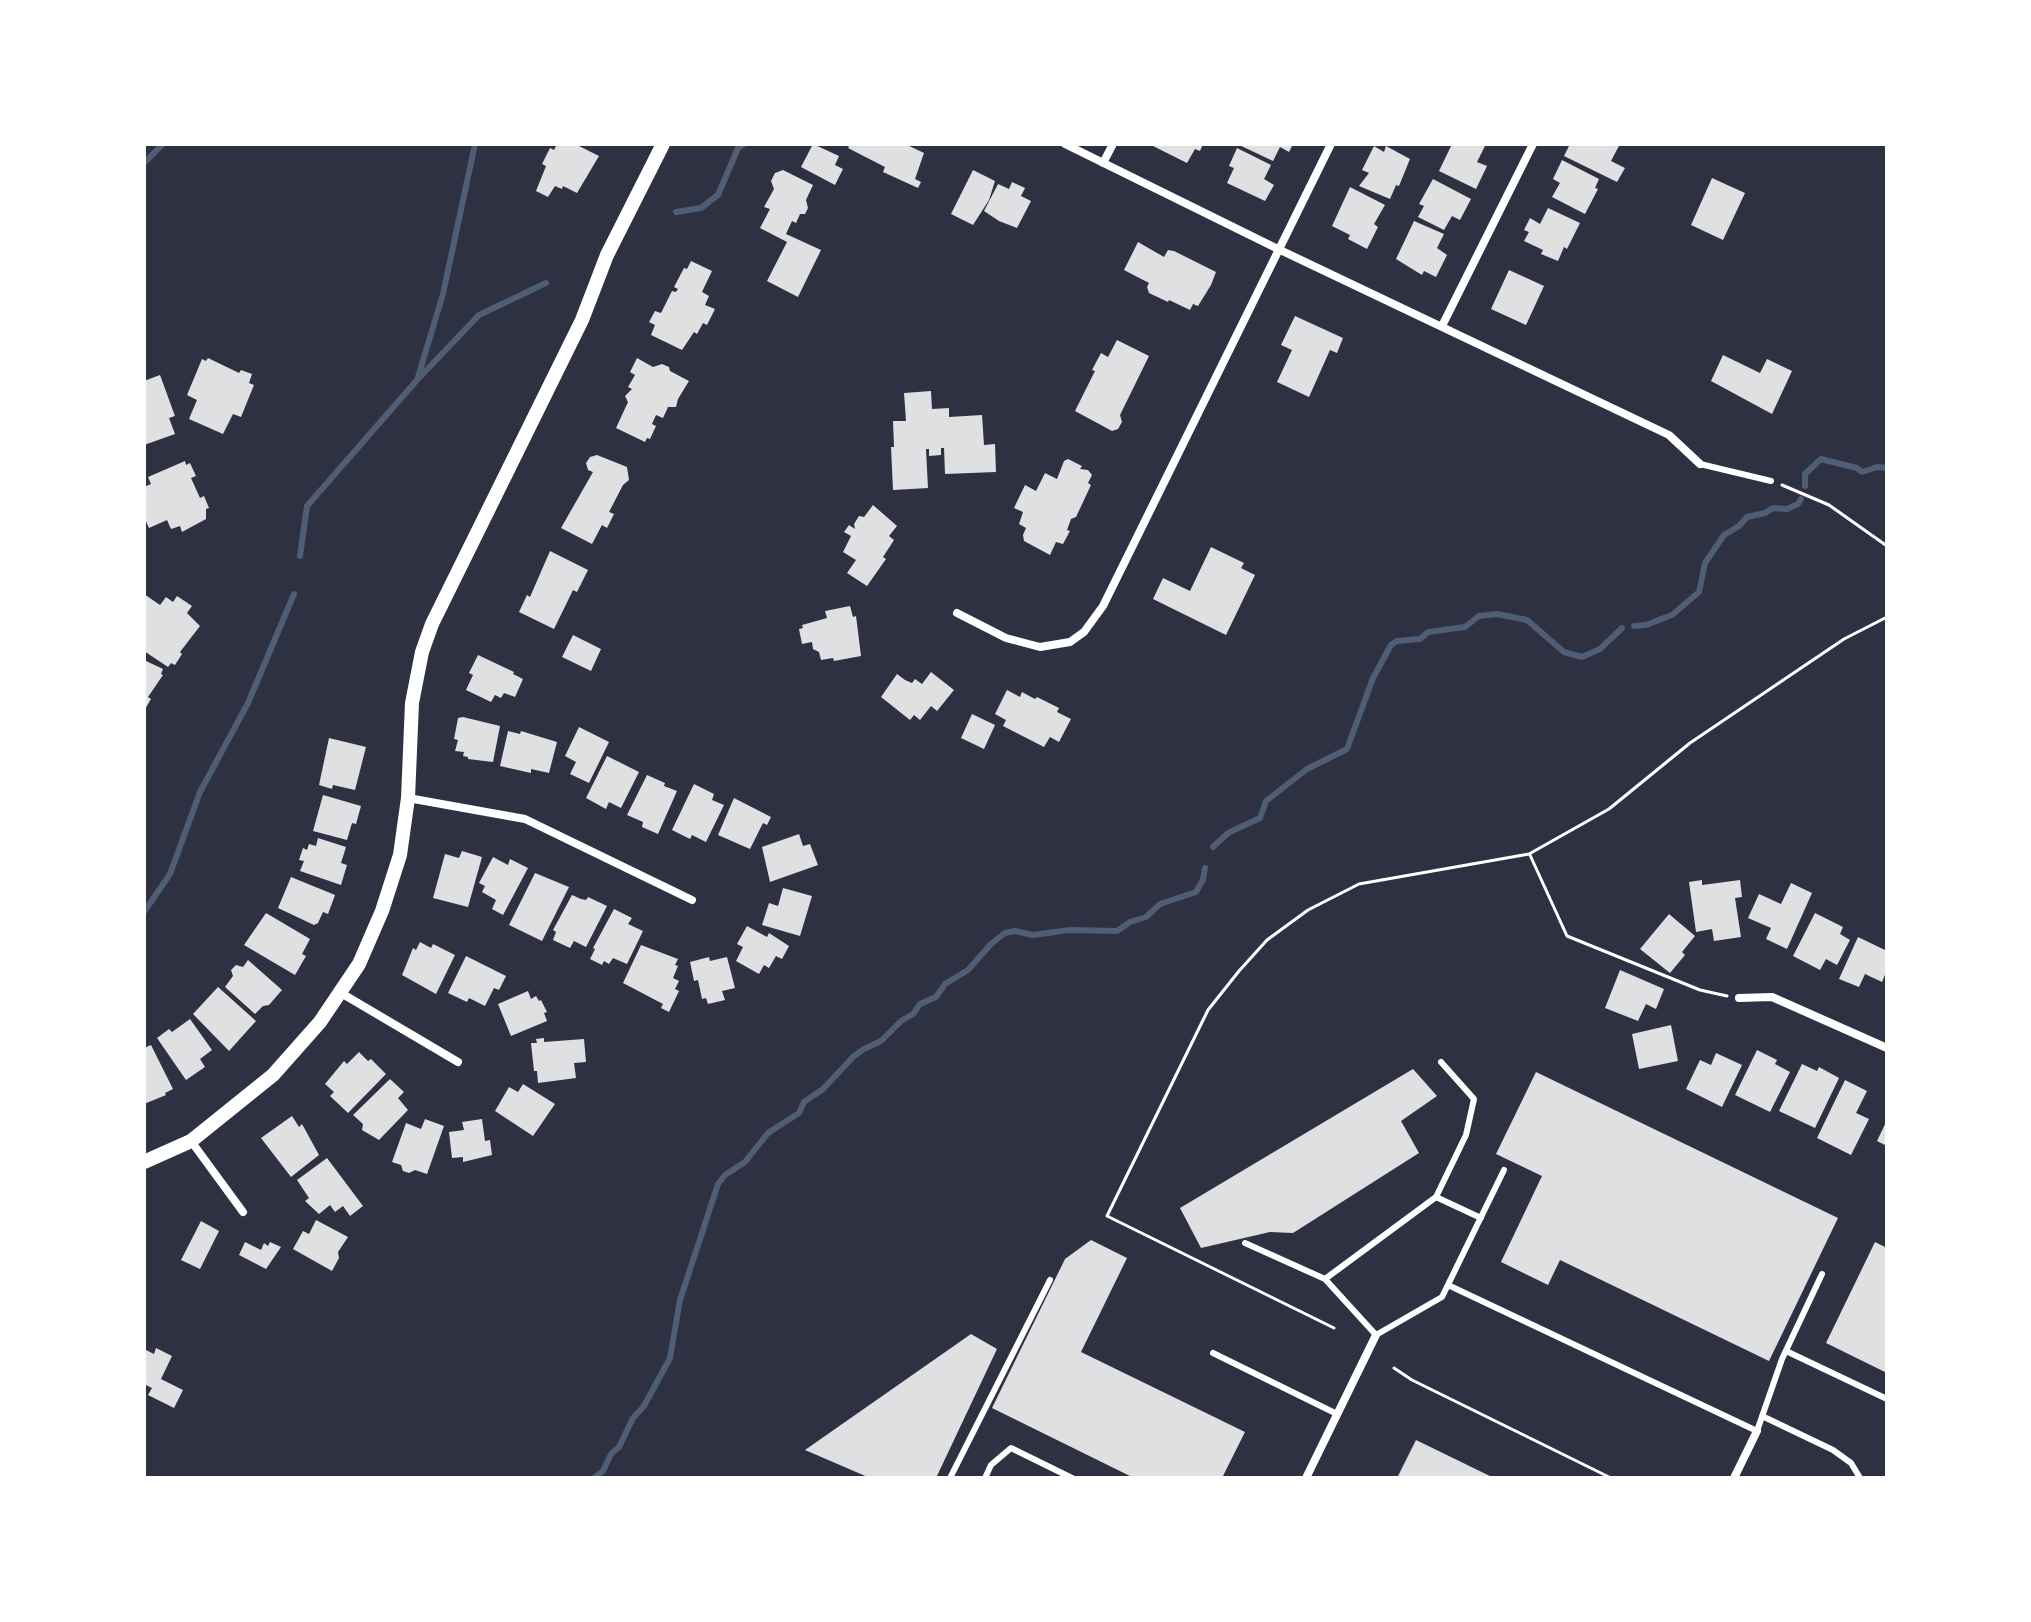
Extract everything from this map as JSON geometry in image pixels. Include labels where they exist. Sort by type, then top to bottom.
[{"type":"street","points":[[144,1162],[191,1141],[273,1075],[298,1049],[341,993],[371,939],[400,855],[408,798],[415,682],[432,624],[582,320],[607,255],[663,144]]},
{"type":"street","points":[[1065,144],[1669,435],[1700,464]]},
{"type":"street","points":[[1103,163],[1113,144]]},
{"type":"street","points":[[957,613],[1006,638],[1040,647],[1070,642],[1084,632],[1103,606],[1331,144]]},
{"type":"street","points":[[1442,326],[1533,144]]},
{"type":"street","points":[[408,798],[525,819],[692,900]]},
{"type":"street","points":[[341,993],[458,1062]]},
{"type":"street","points":[[1739,998],[1772,997],[1887,1048]]},
{"type":"street","points":[[191,1141],[243,1212]]},
{"type":"street","points":[[1306,1478],[1376,1335]]},
{"type":"street","points":[[1734,1478],[1757,1431]]},
{"type":"lane","points":[[1700,464],[1771,481]]},
{"type":"lane","points":[[1325,1279],[1436,1197],[1466,1135],[1474,1099],[1441,1062]]},
{"type":"lane","points":[[1245,1243],[1325,1279],[1376,1335],[1442,1297],[1504,1170]]},
{"type":"lane","points":[[1436,1197],[1481,1218]]},
{"type":"lane","points":[[1448,1285],[1757,1431],[1786,1351],[1822,1274]]},
{"type":"lane","points":[[950,1478],[1050,1280]]},
{"type":"lane","points":[[1786,1351],[1887,1399]]},
{"type":"lane","points":[[1213,1353],[1337,1414]]},
{"type":"lane","points":[[1762,1416],[1833,1450],[1851,1463],[1860,1478]]},
{"type":"lane","points":[[985,1478],[991,1465],[1011,1448],[1072,1478]]},
{"type":"path","points":[[1771,481],[1829,505],[1887,546]]},
{"type":"path","points":[[1334,1328],[1107,1216],[1208,1010],[1267,940],[1308,910],[1359,884],[1529,854],[1609,809],[1690,743],[1844,639],[1887,617]]},
{"type":"path","points":[[1529,854],[1567,936],[1700,990],[1739,998]]},
{"type":"path","points":[[1394,1368],[1425,1387],[1611,1478]]},
{"type":"building","points":[[557,144],[575,144],[599,156],[577,193],[563,186],[562,189],[555,186],[548,197],[536,191],[546,166],[542,164],[550,148],[554,150]]},
{"type":"building","points":[[813,144],[839,156],[835,165],[843,169],[835,185],[801,167]]},
{"type":"building","points":[[850,144],[905,144],[924,153],[915,179],[921,182],[918,188],[883,172],[885,167],[848,148]]},
{"type":"building","points":[[1149,144],[1203,144],[1200,151],[1195,149],[1187,163]]},
{"type":"building","points":[[1237,144],[1293,144],[1289,152],[1280,147],[1273,161]]},
{"type":"building","points":[[1452,144],[1486,144],[1477,162],[1487,166],[1476,189],[1439,171]]},
{"type":"building","points":[[1570,144],[1620,144],[1611,161],[1625,168],[1617,182],[1564,156]]},
{"type":"building","points":[[1374,146],[1384,152],[1386,146],[1410,159],[1390,199],[1359,186],[1369,173],[1362,170]]},
{"type":"building","points":[[1237,148],[1271,165],[1264,179],[1274,185],[1265,201],[1227,183],[1234,168],[1229,166]]},
{"type":"building","points":[[1562,160],[1599,179],[1595,188],[1598,189],[1585,214],[1552,197],[1560,183],[1553,179]]},
{"type":"building","points":[[783,170],[813,185],[806,200],[808,208],[805,214],[800,214],[796,223],[792,221],[786,234],[821,250],[798,297],[767,281],[787,242],[760,228],[770,209],[764,207],[774,189],[771,181],[775,173]]},
{"type":"building","points":[[973,170],[995,181],[989,200],[973,225],[951,214]]},
{"type":"building","points":[[1712,178],[1745,193],[1723,240],[1691,225]]},
{"type":"building","points":[[1433,179],[1471,199],[1460,220],[1452,216],[1444,230],[1418,217],[1424,206],[1419,204]]},
{"type":"building","points":[[1012,182],[1025,188],[1021,196],[1031,201],[1017,228],[984,211],[998,184],[1009,189]]},
{"type":"building","points":[[1350,187],[1385,205],[1374,224],[1378,227],[1367,249],[1332,226]]},
{"type":"building","points":[[1548,208],[1580,223],[1558,261],[1541,254],[1543,250],[1524,241],[1529,232],[1524,230],[1530,218],[1540,224]]},
{"type":"building","points":[[1414,221],[1444,234],[1437,248],[1447,255],[1436,277],[1424,271],[1422,275],[1396,259]]},
{"type":"building","points":[[1138,242],[1164,257],[1168,250],[1174,251],[1216,272],[1198,306],[1193,304],[1190,310],[1149,293],[1149,283],[1124,270]]},
{"type":"building","points":[[691,261],[712,271],[702,292],[709,296],[705,305],[715,309],[707,325],[703,323],[697,334],[694,332],[682,350],[651,335],[655,325],[649,322],[655,311],[661,313],[672,291],[676,292],[678,289],[674,287]]},
{"type":"building","points":[[1509,270],[1544,286],[1526,325],[1491,309]]},
{"type":"building","points":[[1295,316],[1343,338],[1337,353],[1330,350],[1309,397],[1277,382],[1292,350],[1281,345]]},
{"type":"building","points":[[1117,340],[1149,356],[1120,415],[1122,422],[1118,429],[1112,431],[1075,411],[1101,353],[1108,357]]},
{"type":"building","points":[[1723,355],[1760,373],[1767,359],[1792,371],[1772,414],[1711,381]]},
{"type":"building","points":[[208,358],[239,373],[241,370],[252,374],[249,383],[254,385],[241,417],[233,414],[223,434],[189,419],[197,400],[187,395],[202,359],[206,361]]},
{"type":"building","points":[[637,358],[653,367],[662,364],[669,367],[670,371],[689,381],[676,407],[668,407],[663,418],[656,415],[652,424],[656,426],[650,439],[647,438],[645,442],[616,428],[628,402],[625,396],[632,389],[628,387],[635,375],[630,372]]},
{"type":"building","points":[[160,375],[175,416],[169,418],[175,434],[144,445],[144,381]]},
{"type":"building","points":[[931,391],[932,409],[949,408],[949,417],[982,415],[984,445],[995,444],[996,472],[945,474],[944,448],[941,448],[941,455],[929,456],[929,449],[926,449],[928,488],[893,490],[893,421],[906,421],[904,393]]},
{"type":"building","points":[[597,455],[627,467],[629,480],[623,485],[609,512],[614,514],[607,528],[602,525],[592,544],[561,528],[593,472],[588,470],[586,463],[590,457]]},
{"type":"building","points":[[1068,459],[1082,466],[1080,469],[1088,470],[1092,475],[1088,483],[1091,485],[1076,517],[1071,519],[1067,530],[1070,531],[1063,544],[1056,542],[1050,555],[1024,541],[1026,528],[1019,524],[1023,512],[1014,508],[1025,485],[1036,491],[1045,473],[1057,479],[1064,461]]},
{"type":"building","points":[[185,461],[186,465],[190,463],[196,476],[191,478],[200,498],[204,496],[209,508],[206,509],[206,519],[182,532],[180,526],[171,529],[167,520],[149,528],[144,517],[144,487],[151,484],[148,477]]},
{"type":"building","points":[[873,505],[897,526],[889,536],[894,540],[883,557],[886,559],[867,586],[847,573],[856,560],[843,552],[851,536],[844,532],[849,525],[855,529],[854,524],[859,516],[864,517]]},
{"type":"building","points":[[1211,547],[1244,563],[1241,568],[1255,575],[1226,635],[1153,599],[1163,578],[1190,591]]},
{"type":"building","points":[[550,551],[588,570],[577,592],[573,590],[554,629],[519,612],[527,595],[530,597]]},
{"type":"building","points":[[144,594],[160,605],[166,597],[173,602],[177,596],[192,606],[187,613],[200,626],[180,652],[182,654],[175,665],[171,663],[168,667],[144,651]]},
{"type":"building","points":[[850,606],[853,617],[856,616],[861,656],[821,660],[812,642],[802,644],[799,629],[803,628],[802,625],[827,618],[825,611]]},
{"type":"building","points":[[573,635],[601,649],[591,671],[562,657]]},
{"type":"building","points":[[478,655],[523,679],[515,697],[504,693],[501,698],[495,695],[491,702],[466,690],[473,675],[469,673]]},
{"type":"building","points":[[144,660],[163,669],[163,675],[148,697],[151,699],[144,711]]},
{"type":"building","points":[[931,672],[954,690],[937,711],[931,706],[920,720],[914,715],[910,720],[881,697],[897,674],[912,683],[915,679],[922,684]]},
{"type":"building","points":[[1007,690],[1020,697],[1022,692],[1035,699],[1037,697],[1059,708],[1057,712],[1071,719],[1059,742],[1050,737],[1044,747],[1003,726],[1006,720],[995,714]]},
{"type":"building","points":[[972,714],[995,725],[984,749],[961,738]]},
{"type":"building","points":[[458,718],[500,726],[493,762],[468,759],[463,756],[464,752],[455,751]]},
{"type":"building","points":[[579,727],[609,742],[589,783],[570,774],[576,762],[565,756]]},
{"type":"building","points":[[508,731],[520,734],[521,731],[557,742],[549,773],[531,769],[531,773],[500,766]]},
{"type":"building","points":[[329,738],[366,747],[355,790],[319,785]]},
{"type":"building","points":[[607,756],[639,772],[621,808],[609,802],[606,809],[586,798]]},
{"type":"building","points":[[647,775],[677,791],[658,834],[627,815]]},
{"type":"building","points":[[694,784],[714,794],[712,800],[724,805],[706,842],[692,835],[690,839],[672,830]]},
{"type":"building","points":[[323,795],[361,806],[347,840],[313,831]]},
{"type":"building","points":[[734,798],[771,817],[767,825],[763,823],[750,849],[718,835]]},
{"type":"building","points":[[799,834],[803,846],[810,844],[818,865],[770,882],[762,847]]},
{"type":"building","points":[[318,838],[346,847],[341,863],[347,865],[341,885],[300,871],[304,861],[299,860],[303,848],[307,850],[309,844],[316,846]]},
{"type":"building","points":[[462,851],[482,857],[468,907],[433,898],[445,854],[459,858]]},
{"type":"building","points":[[493,857],[508,865],[510,859],[528,868],[503,915],[492,909],[496,900],[482,892],[485,886],[479,883]]},
{"type":"building","points":[[535,873],[569,887],[542,941],[509,925]]},
{"type":"building","points":[[291,877],[335,895],[328,914],[323,912],[318,923],[314,925],[278,908]]},
{"type":"building","points":[[1702,880],[1702,885],[1740,880],[1742,897],[1735,898],[1741,937],[1714,941],[1712,929],[1696,932],[1689,882]]},
{"type":"building","points":[[1791,883],[1812,893],[1787,949],[1766,939],[1771,928],[1748,918],[1759,894],[1781,904]]},
{"type":"building","points":[[783,888],[812,896],[800,936],[762,925],[769,903],[778,906]]},
{"type":"building","points":[[572,895],[586,900],[588,897],[607,906],[586,947],[574,941],[570,948],[553,940],[556,932],[553,930]]},
{"type":"building","points":[[614,909],[632,918],[628,924],[643,931],[627,964],[613,958],[609,964],[604,961],[602,965],[590,959]]},
{"type":"building","points":[[266,913],[310,939],[302,954],[306,956],[295,975],[244,945]]},
{"type":"building","points":[[1815,913],[1843,927],[1840,934],[1850,940],[1837,965],[1826,959],[1820,970],[1793,956]]},
{"type":"building","points":[[1669,914],[1695,936],[1670,973],[1640,949]]},
{"type":"building","points":[[747,926],[767,937],[769,933],[789,946],[782,959],[776,956],[769,968],[764,965],[759,974],[736,961],[743,947],[737,944]]},
{"type":"building","points":[[1858,937],[1887,951],[1887,970],[1882,982],[1865,974],[1859,987],[1839,979]]},
{"type":"building","points":[[420,942],[431,948],[433,944],[455,955],[436,994],[402,975],[413,948],[416,950]]},
{"type":"building","points":[[641,945],[678,959],[673,978],[679,981],[675,989],[679,991],[669,1012],[661,1008],[663,1004],[623,983]]},
{"type":"building","points":[[466,956],[506,976],[499,990],[494,988],[485,1006],[448,993]]},
{"type":"building","points":[[709,957],[710,961],[727,957],[735,988],[722,991],[725,1000],[708,1004],[706,998],[702,999],[698,980],[694,981],[690,962]]},
{"type":"building","points":[[248,960],[282,990],[269,1005],[263,1006],[255,1014],[225,987],[233,976],[231,970],[236,965],[243,967]]},
{"type":"building","points":[[1620,970],[1664,989],[1656,1009],[1646,1004],[1638,1021],[1605,1008]]},
{"type":"building","points":[[218,987],[256,1021],[229,1051],[193,1014]]},
{"type":"building","points":[[528,991],[531,999],[536,996],[541,1000],[547,1012],[544,1013],[547,1021],[511,1036],[498,1004]]},
{"type":"building","points":[[190,1019],[212,1050],[200,1059],[205,1067],[186,1080],[157,1038]]},
{"type":"building","points":[[1671,1025],[1678,1061],[1639,1069],[1632,1034]]},
{"type":"building","points":[[544,1038],[544,1042],[584,1039],[586,1062],[574,1063],[576,1078],[538,1083],[531,1043]]},
{"type":"building","points":[[151,1045],[173,1089],[144,1104],[144,1048]]},
{"type":"building","points":[[1757,1050],[1777,1060],[1775,1064],[1790,1072],[1770,1112],[1735,1095]]},
{"type":"building","points":[[359,1052],[386,1074],[348,1113],[330,1096],[334,1092],[325,1084],[344,1061],[347,1064]]},
{"type":"building","points":[[1716,1053],[1742,1065],[1722,1107],[1686,1089],[1700,1060],[1711,1065]]},
{"type":"building","points":[[1802,1064],[1817,1071],[1819,1067],[1839,1078],[1815,1128],[1779,1111]]},
{"type":"building","points":[[1413,1069],[1437,1096],[1401,1121],[1419,1153],[1293,1233],[1270,1232],[1201,1248],[1180,1208]]},
{"type":"building","points":[[1536,1072],[1838,1218],[1769,1361],[1560,1260],[1548,1285],[1501,1262],[1542,1176],[1496,1154]]},
{"type":"building","points":[[390,1079],[404,1092],[398,1098],[408,1110],[379,1140],[362,1130],[363,1124],[353,1115]]},
{"type":"building","points":[[1845,1080],[1867,1091],[1856,1113],[1869,1119],[1851,1155],[1817,1138]]},
{"type":"building","points":[[523,1084],[555,1104],[533,1136],[495,1111],[509,1087],[518,1092]]},
{"type":"building","points":[[292,1116],[299,1127],[302,1124],[319,1155],[291,1177],[261,1138]]},
{"type":"building","points":[[425,1119],[444,1126],[427,1174],[415,1170],[409,1173],[403,1171],[401,1165],[392,1162],[406,1123],[421,1129]]},
{"type":"building","points":[[482,1119],[485,1141],[490,1140],[492,1155],[463,1162],[463,1157],[452,1158],[449,1132],[464,1130],[462,1122]]},
{"type":"building","points":[[1887,1120],[1887,1146],[1877,1141]]},
{"type":"building","points":[[327,1158],[363,1206],[350,1216],[343,1206],[335,1212],[330,1205],[319,1214],[305,1201],[309,1198],[297,1180]]},
{"type":"building","points":[[316,1220],[348,1237],[338,1252],[339,1258],[332,1271],[293,1249],[303,1231],[309,1234]]},
{"type":"building","points":[[201,1221],[219,1231],[200,1269],[181,1260]]},
{"type":"building","points":[[1091,1240],[1127,1258],[1081,1352],[1245,1432],[1222,1478],[1134,1478],[992,1408],[1065,1259]]},
{"type":"building","points":[[245,1242],[261,1250],[264,1243],[268,1246],[270,1242],[281,1247],[266,1269],[239,1255]]},
{"type":"building","points":[[1875,1242],[1887,1248],[1887,1373],[1826,1343]]},
{"type":"building","points":[[971,1334],[997,1349],[936,1478],[870,1478],[805,1450]]},
{"type":"building","points":[[156,1348],[172,1356],[161,1379],[183,1390],[174,1408],[148,1395],[152,1388],[144,1384],[144,1349],[154,1354]]},
{"type":"building","points":[[1416,1440],[1494,1478],[1397,1478]]},
{"type":"waterway","points":[[144,163],[163,144]]},
{"type":"waterway","points":[[418,377],[443,294],[475,144]]},
{"type":"waterway","points":[[676,212],[701,208],[718,195],[738,148],[744,144]]},
{"type":"waterway","points":[[300,556],[307,506],[417,380],[479,315],[546,283]]},
{"type":"waterway","points":[[1805,486],[1805,474],[1821,459],[1862,472],[1877,467],[1887,468]]},
{"type":"waterway","points":[[1634,626],[1672,615],[1699,592],[1705,563],[1724,535],[1747,517],[1773,508],[1787,509],[1801,499]]},
{"type":"waterway","points":[[144,912],[170,874],[200,792],[248,703],[294,594]]},
{"type":"waterway","points":[[1213,847],[1228,833],[1260,818],[1266,801],[1307,769],[1347,749],[1373,678],[1391,645],[1397,641],[1420,639],[1428,632],[1465,627],[1479,616],[1497,614],[1527,620],[1564,652],[1582,657],[1600,649],[1622,628]]},
{"type":"waterway","points":[[594,1478],[603,1471],[611,1454],[619,1447],[670,1358],[680,1300],[718,1184],[725,1175],[745,1162],[768,1133],[799,1113],[804,1102],[823,1089],[854,1056],[881,1041],[913,1014],[920,1004],[936,997],[945,984],[968,970],[1005,933],[1015,931],[1033,935],[1069,930],[1117,931],[1130,922],[1146,917],[1160,904],[1196,892],[1205,868]]}]
